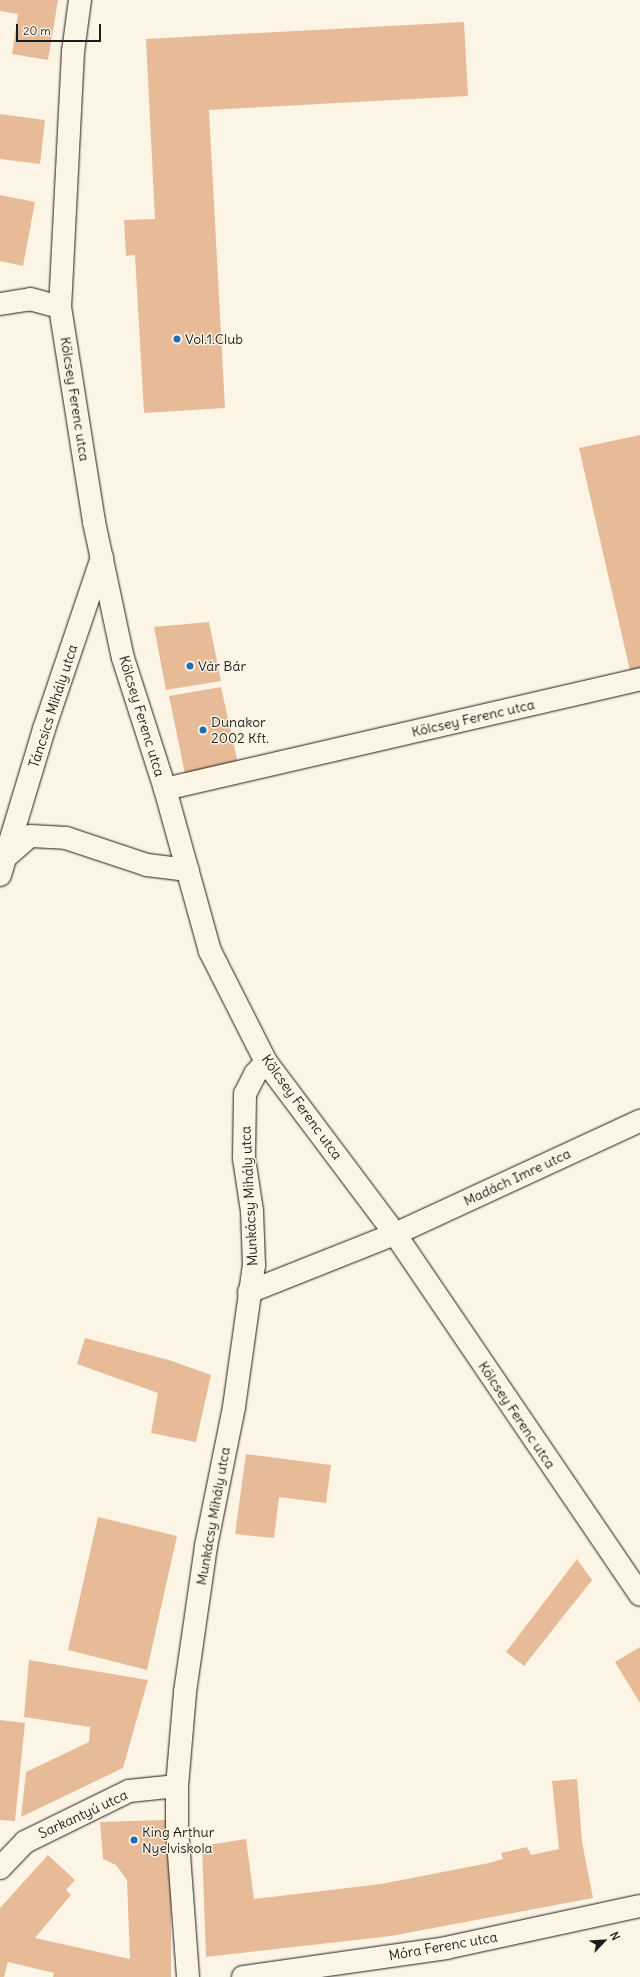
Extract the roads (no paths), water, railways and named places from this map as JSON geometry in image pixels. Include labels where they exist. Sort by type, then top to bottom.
[{"type":"street","name":"Kölcsey Ferenc utca","points":[[80,0],[73,52],[60,307],[102,558],[123,658],[165,789],[210,951],[266,1062],[395,1234],[640,1595]]},
{"type":"street","points":[[0,304],[30,299],[60,307]]},
{"type":"street","name":"Táncsics Mihály utca","points":[[4,865],[44,729],[102,558]]},
{"type":"street","name":"Kölcsey Ferenc utca","points":[[165,789],[640,679]]},
{"type":"street","name":"Táncsics Mihály utca","points":[[4,865],[30,836],[66,838],[147,866],[188,870]]},
{"type":"street","name":"Munkácsy Mihály utca","points":[[188,1977],[178,1844],[177,1786],[185,1692],[206,1546],[234,1407],[254,1265],[252,1211],[244,1158],[245,1094],[255,1074],[266,1062]]},
{"type":"street","name":"Madách Imre utca","points":[[395,1234],[640,1121]]},
{"type":"street","points":[[249,1292],[395,1234]]},
{"type":"street","name":"Sarkantyú utca","points":[[0,1868],[25,1842],[129,1791],[177,1786]]},
{"type":"street","points":[[0,1848],[25,1842]]},
{"type":"street","name":"Móra Ferenc utca","points":[[243,1977],[446,1948],[640,1906]]},
{"type":"place","name":"Vol.1.Club","points":[[177,339]]},
{"type":"place","name":"Vár Bár","points":[[190,666]]},
{"type":"place","name":"Dunakor 2002 Kft.","points":[[203,730]]},
{"type":"place","name":"King Arthur Nyelviskola","points":[[134,1840]]}]
